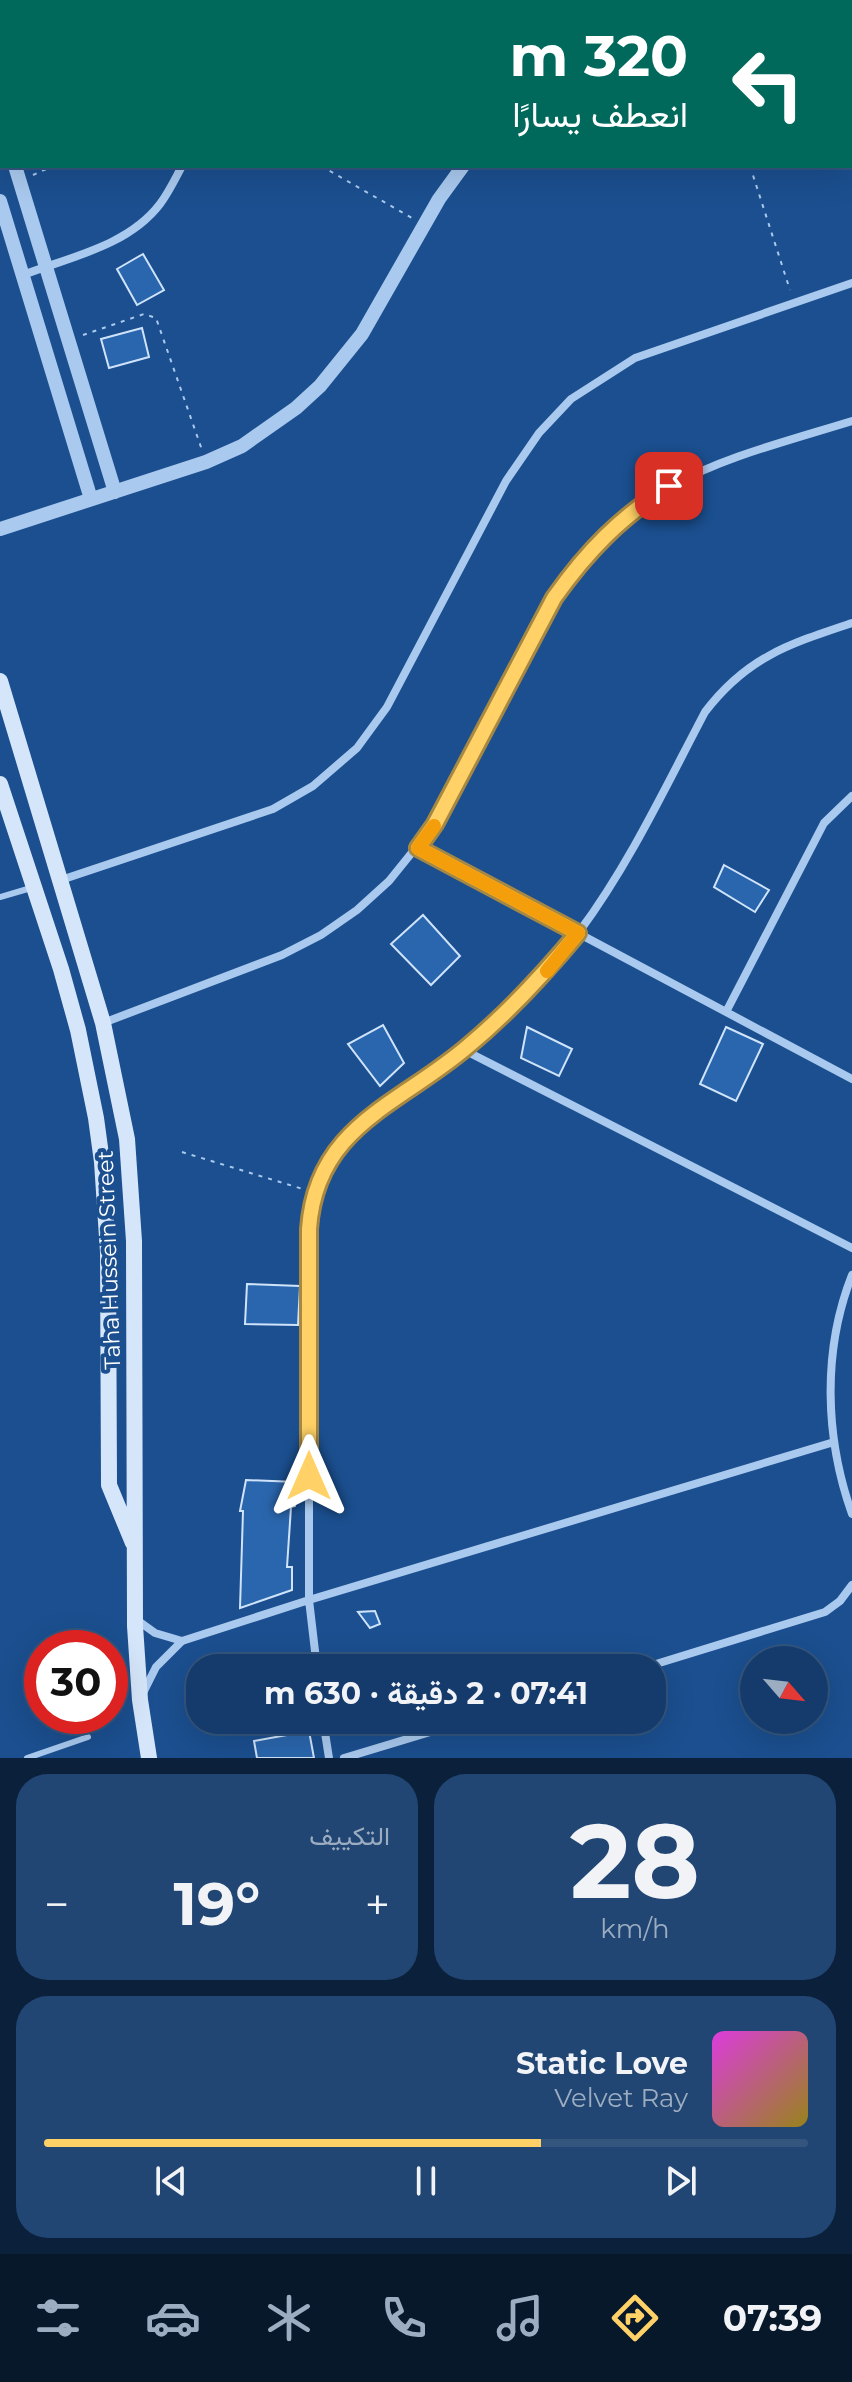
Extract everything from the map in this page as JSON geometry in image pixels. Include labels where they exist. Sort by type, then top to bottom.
[{"type":"main road","name":"Taha Hussein Street","points":[[0,681],[103,1023],[122,1105],[134,1207],[135,1617],[140,1700],[149,1758]]},
{"type":"main road","name":"Taha Hussein Street","points":[[0,784],[78,1030],[88,1074],[102,1162],[108,1252],[109,1485],[120,1517],[135,1546]]},
{"type":"street","points":[[23,275],[129,233],[160,204],[181,168]]},
{"type":"street","points":[[0,529],[206,462],[242,446],[270,428],[320,386],[362,334],[439,199],[462,168]]},
{"type":"street","points":[[17,173],[115,492]]},
{"type":"street","points":[[0,201],[91,499]]},
{"type":"street","points":[[61,880],[273,809],[313,786],[357,748],[387,707],[506,481],[539,433],[571,399],[635,358],[852,283]]},
{"type":"street","points":[[103,1023],[282,955],[321,935],[357,910],[418,848],[435,824],[554,598],[577,565],[605,535],[646,501],[705,468],[852,421]]},
{"type":"street","points":[[315,1654],[309,1600],[309,1229],[314,1193],[322,1172],[347,1136],[464,1050],[510,1009],[578,933],[609,888],[705,712],[736,676],[775,650],[852,623]]},
{"type":"street","points":[[726,1012],[824,823],[852,796]]},
{"type":"street","points":[[418,848],[852,1079]]},
{"type":"street","points":[[464,1050],[852,1248]]},
{"type":"street","points":[[852,1275],[837,1325],[830,1401],[843,1489],[852,1514]]},
{"type":"street","points":[[140,1700],[156,1667],[182,1641],[834,1442]]},
{"type":"street","points":[[666,1661],[825,1612],[840,1601],[852,1585]]},
{"type":"street","points":[[135,1617],[155,1633],[182,1641]]},
{"type":"street","points":[[325,1734],[329,1758]]},
{"type":"street","points":[[344,1758],[424,1734]]},
{"type":"lane","points":[[0,897],[34,887]]},
{"type":"lane","points":[[27,1758],[88,1737]]},
{"type":"path","points":[[17,173],[43,168]]},
{"type":"path","points":[[324,168],[424,225]]},
{"type":"path","points":[[751,168],[794,303]]},
{"type":"path","points":[[68,340],[144,314],[156,318],[206,462]]},
{"type":"path","points":[[182,1152],[314,1193]]},
{"type":"building","points":[[143,254],[164,290],[137,305],[117,269]]},
{"type":"building","points":[[142,328],[149,357],[109,368],[101,339]]},
{"type":"building","points":[[724,865],[769,890],[755,912],[714,887]]},
{"type":"building","points":[[423,915],[460,956],[431,985],[391,944]]},
{"type":"building","points":[[383,1025],[404,1063],[380,1086],[348,1044]]},
{"type":"building","points":[[527,1027],[572,1049],[559,1076],[521,1058]]},
{"type":"building","points":[[726,1027],[763,1044],[736,1101],[700,1084]]},
{"type":"building","points":[[247,1284],[300,1286],[298,1325],[245,1324]]},
{"type":"building","points":[[246,1480],[296,1482],[287,1567],[292,1567],[292,1590],[240,1608],[243,1511],[240,1511]]},
{"type":"building","points":[[375,1611],[380,1624],[370,1628],[358,1612]]},
{"type":"building","points":[[310,1734],[314,1758],[257,1758],[254,1741]]},
{"type":"slow traffic","points":[[434,826],[418,848],[578,933],[547,971]]},
{"type":"route","points":[[309,1476],[309,1229],[314,1193],[322,1172],[347,1136],[464,1050],[510,1009],[578,933],[418,848],[435,824],[554,598],[577,565],[605,535],[635,508],[669,486]]}]
